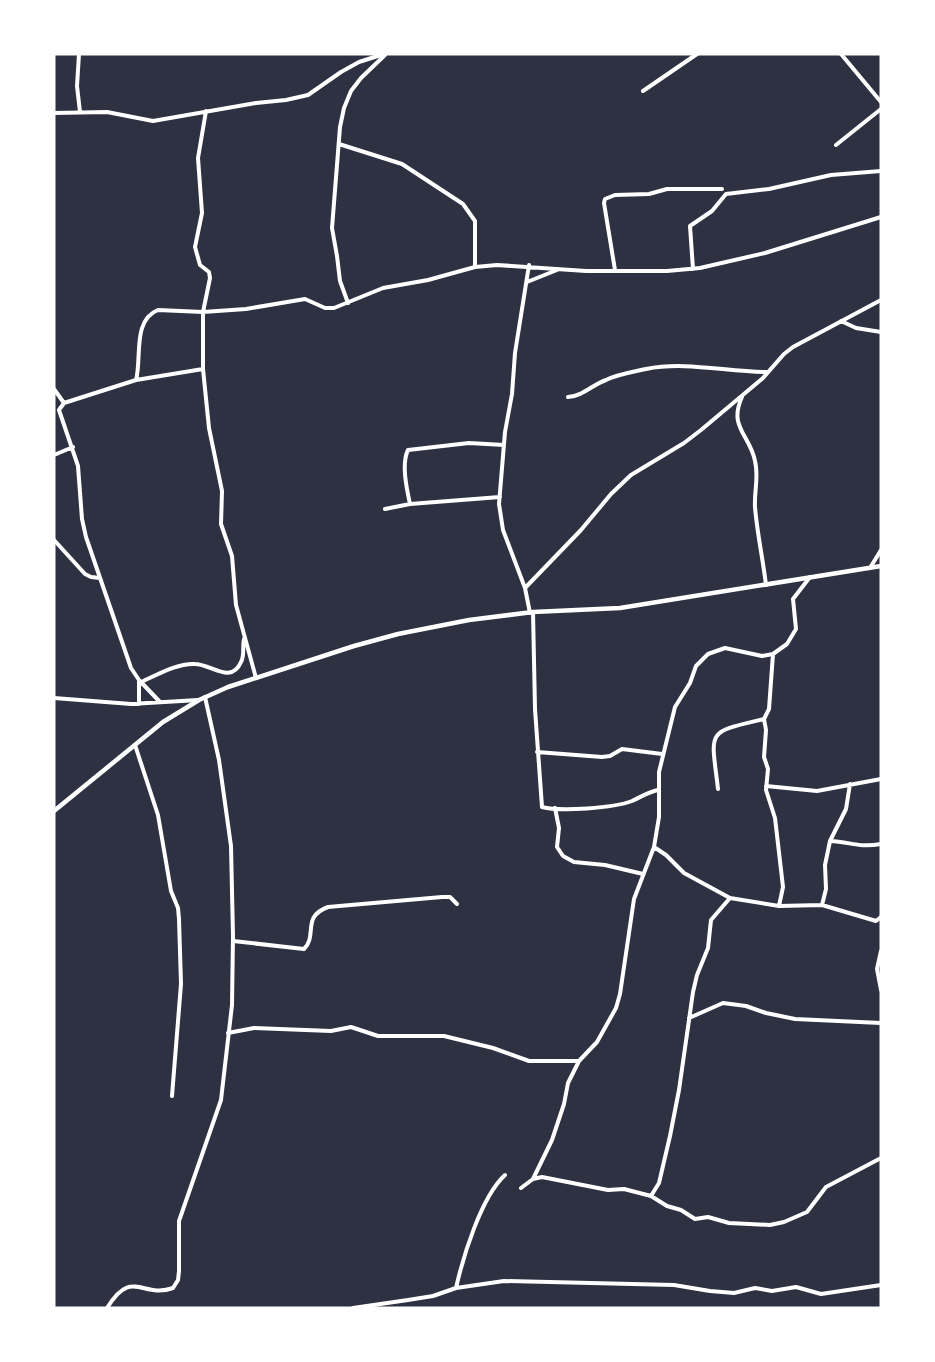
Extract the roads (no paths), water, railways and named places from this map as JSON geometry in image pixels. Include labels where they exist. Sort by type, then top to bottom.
[{"type":"street","points":[[79,54],[77,86],[80,112]]},
{"type":"street","points":[[54,113],[107,112],[153,121],[308,95],[340,72],[359,62],[385,54]]},
{"type":"street","points":[[348,303],[340,281],[332,228],[344,108],[351,91],[385,54]]},
{"type":"street","points":[[643,91],[697,54]]},
{"type":"street","points":[[841,54],[881,102]]},
{"type":"street","points":[[836,145],[881,108]]},
{"type":"street","points":[[207,111],[198,158],[202,213],[195,247],[198,262],[209,272],[210,278],[203,312],[203,369],[209,428],[222,491],[220,524],[232,556],[235,595],[244,638],[256,678]]},
{"type":"street","points":[[339,144],[402,164],[463,204],[475,221],[475,267]]},
{"type":"street","points":[[693,268],[690,226],[712,211],[726,194],[765,189],[831,175],[881,171]]},
{"type":"street","points":[[615,270],[605,199],[615,195],[646,194],[667,189],[722,189]]},
{"type":"street","points":[[136,380],[139,342],[147,319],[152,312],[163,310],[203,312],[252,308],[297,299],[312,301],[330,309],[383,288],[497,264],[558,269],[667,271],[693,268],[746,258],[881,217]]},
{"type":"street","points":[[529,266],[515,353],[514,382],[504,445],[500,518],[532,612],[541,806],[544,808],[584,808],[627,802],[647,792],[658,790]]},
{"type":"street","points":[[527,282],[558,269]]},
{"type":"street","points":[[525,588],[581,530],[611,494],[631,476],[684,443],[744,394],[793,347],[881,300]]},
{"type":"street","points":[[840,321],[856,328],[881,332]]},
{"type":"street","points":[[568,397],[579,396],[604,380],[657,367],[716,367],[743,372],[768,372]]},
{"type":"street","points":[[160,702],[131,668],[92,556],[82,519],[78,466],[59,410],[64,403],[136,380],[203,369]]},
{"type":"street","points":[[54,388],[64,403]]},
{"type":"street","points":[[744,394],[737,416],[740,430],[755,461],[756,510],[766,585]]},
{"type":"street","points":[[410,504],[406,475],[408,450],[470,443],[504,445]]},
{"type":"street","points":[[54,455],[73,447]]},
{"type":"street","points":[[385,508],[500,497]]},
{"type":"street","points":[[54,540],[86,574],[100,578]]},
{"type":"street","points":[[870,568],[881,550]]},
{"type":"street","points":[[54,811],[163,722],[198,700],[256,678],[398,634],[469,620],[532,612],[618,608],[881,566]]},
{"type":"street","points":[[521,1188],[533,1179],[552,1140],[564,1104],[566,1088],[579,1061],[597,1042],[616,1008],[634,898],[654,847],[659,817],[658,790],[662,754],[675,707],[701,660],[714,650],[725,648],[757,656],[773,654],[787,644],[795,633],[794,599],[811,577]]},
{"type":"street","points":[[140,681],[186,664],[202,665],[222,674],[233,671],[243,658],[244,638]]},
{"type":"street","points":[[773,654],[769,709],[764,719],[766,730],[764,757],[768,769],[766,786],[774,814],[783,887],[779,906]]},
{"type":"street","points":[[139,704],[140,681]]},
{"type":"street","points":[[107,1308],[117,1292],[124,1288],[139,1287],[161,1291],[173,1288],[176,1284],[179,1271],[179,1221],[221,1100],[232,1005],[231,846],[226,800],[205,697]]},
{"type":"street","points":[[54,698],[139,704],[198,700]]},
{"type":"street","points":[[718,789],[713,745],[718,734],[738,724],[764,719]]},
{"type":"street","points":[[135,745],[158,815],[171,891],[178,908],[181,984],[172,1096]]},
{"type":"street","points":[[537,752],[602,757],[610,756],[622,749],[662,754]]},
{"type":"street","points":[[766,786],[816,791],[881,779]]},
{"type":"street","points":[[822,905],[826,889],[825,865],[830,841],[846,810],[850,784]]},
{"type":"street","points":[[555,808],[559,828],[557,847],[563,856],[574,862],[643,874]]},
{"type":"street","points":[[830,841],[851,843],[862,847],[881,844]]},
{"type":"street","points":[[654,847],[666,855],[684,873],[730,898],[779,906],[822,905],[873,921],[878,921],[881,917]]},
{"type":"street","points":[[233,941],[304,949],[308,945],[312,917],[328,907],[442,897],[450,897],[457,904]]},
{"type":"street","points":[[651,1196],[659,1183],[671,1130],[697,975],[708,948],[711,920],[730,898]]},
{"type":"street","points":[[881,951],[877,969],[881,990]]},
{"type":"street","points":[[689,1018],[723,1003],[795,1018],[881,1023]]},
{"type":"street","points":[[228,1033],[254,1028],[331,1031],[351,1027],[378,1036],[444,1036],[493,1048],[529,1061],[579,1061]]},
{"type":"street","points":[[533,1179],[542,1178],[611,1191],[624,1189],[651,1196],[695,1219],[708,1217],[729,1223],[775,1224],[803,1215],[826,1187],[881,1158]]},
{"type":"street","points":[[456,1288],[467,1245],[482,1210],[506,1175]]},
{"type":"street","points":[[353,1308],[433,1296],[456,1288],[504,1281],[674,1285],[710,1292],[734,1293],[751,1288],[772,1291],[796,1287],[821,1294],[881,1285]]}]
